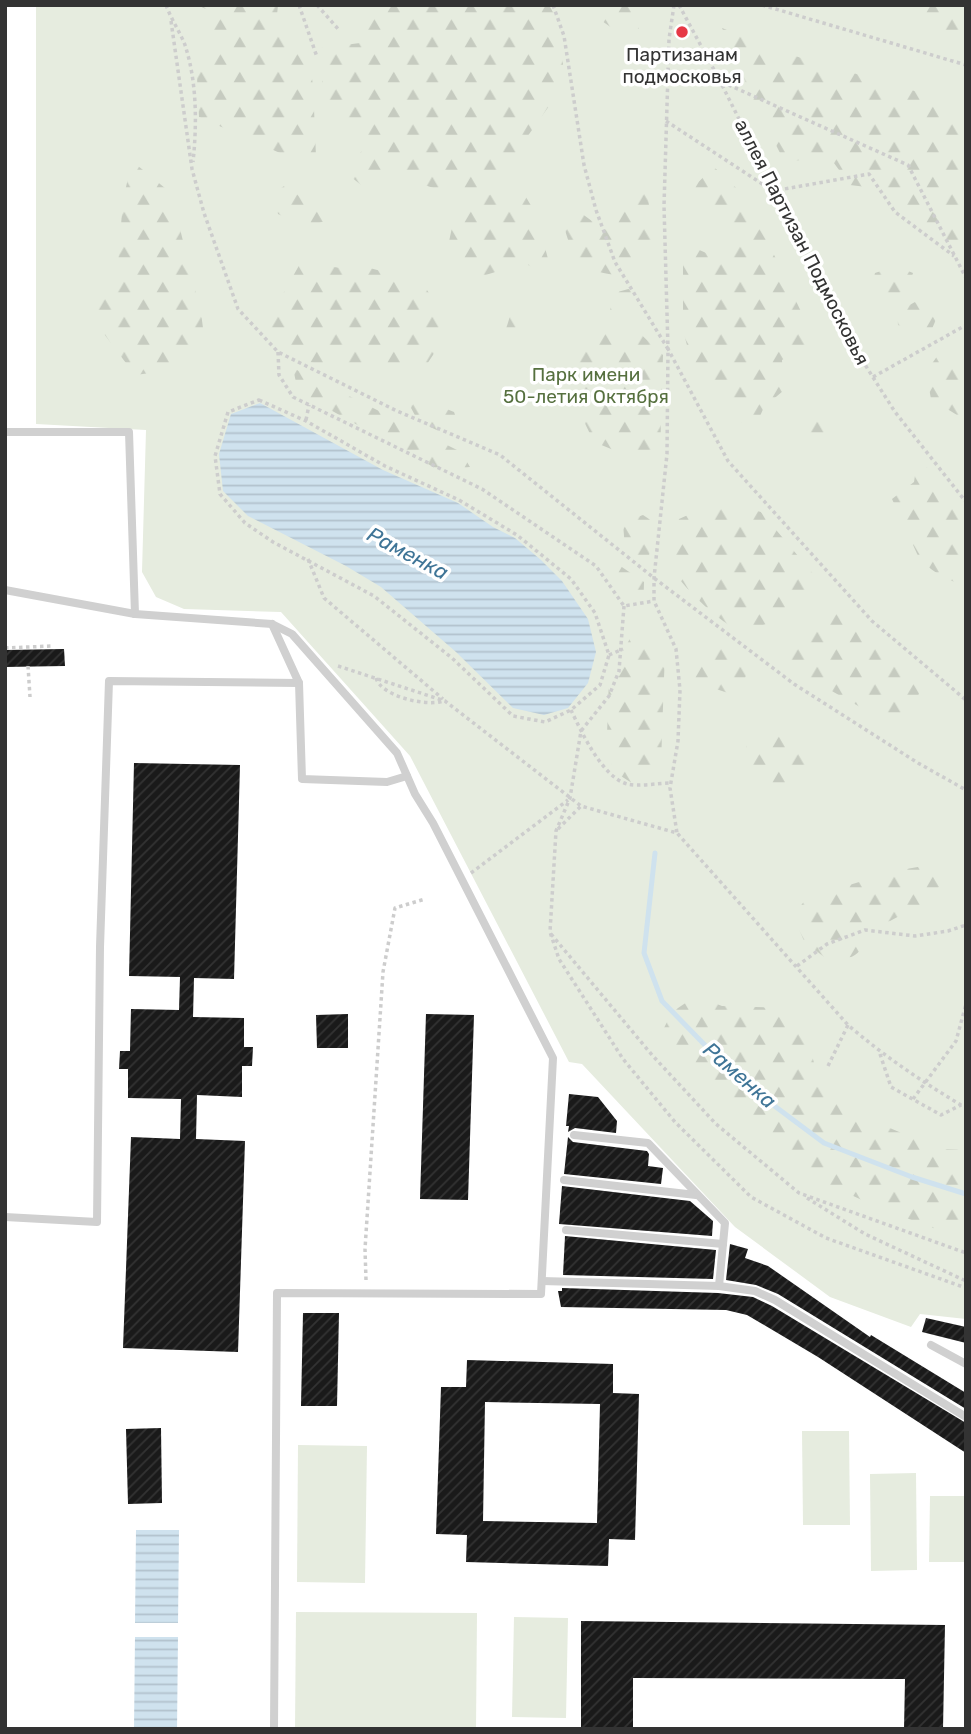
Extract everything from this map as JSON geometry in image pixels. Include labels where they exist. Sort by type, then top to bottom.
[{"type":"lane","points":[[5,432],[129,432],[135,614]]},
{"type":"lane","points":[[5,590],[135,614],[272,624],[292,634],[397,753],[554,1058],[541,1294],[277,1293],[274,1729]]},
{"type":"lane","points":[[272,624],[299,683],[302,779],[387,782],[407,776]]},
{"type":"lane","points":[[5,1217],[97,1222],[100,947],[109,681],[299,683]]},
{"type":"lane","points":[[574,1135],[648,1143],[724,1223],[719,1286]]},
{"type":"lane","points":[[564,1180],[696,1195]]},
{"type":"lane","points":[[566,1230],[723,1244]]},
{"type":"lane","points":[[542,1281],[719,1286],[755,1292],[775,1300],[966,1417]]},
{"type":"lane","points":[[931,1345],[966,1364]]},
{"type":"path","points":[[166,5],[171,21],[192,169],[204,213],[238,309],[278,352],[397,411],[500,455],[653,578],[794,684],[918,764],[966,790]]},
{"type":"path","points":[[299,5],[317,57]]},
{"type":"path","points":[[317,5],[339,30]]},
{"type":"path","points":[[553,5],[564,36],[584,165],[596,210],[615,262],[668,349],[728,461],[872,621],[966,700]]},
{"type":"path","points":[[677,5],[669,39],[664,206],[668,349],[667,454],[653,578],[654,601],[676,649],[680,690],[678,741],[671,783],[677,833]]},
{"type":"path","name":"аллея Партизан Подмосковья","points":[[677,5],[720,81],[850,341],[895,411],[966,502]]},
{"type":"path","points":[[762,5],[966,65]]},
{"type":"path","points":[[171,21],[184,43],[193,80],[196,134],[192,169]]},
{"type":"path","points":[[720,81],[908,165],[966,278]]},
{"type":"path","points":[[666,121],[773,191],[869,174],[895,212],[954,256]]},
{"type":"path","points":[[873,377],[966,325]]},
{"type":"path","points":[[278,352],[279,375],[293,397],[482,489],[596,566],[624,606],[619,671],[609,696],[581,731],[570,798],[556,831],[550,932],[559,959],[623,1059],[675,1122],[751,1197],[826,1238],[966,1288]]},
{"type":"path","points":[[259,400],[306,421],[384,466],[459,500],[517,535],[571,579],[595,613],[609,654],[600,685],[571,710],[545,722],[513,716],[452,658],[383,603],[308,559],[274,542],[245,523],[220,494],[215,456],[228,412],[259,400]]},
{"type":"path","points":[[306,421],[309,405]]},
{"type":"path","points":[[960,494],[966,489]]},
{"type":"path","points":[[308,559],[324,598],[444,701],[570,798],[581,806],[677,833],[848,1025],[923,1083],[963,1105]]},
{"type":"path","points":[[624,606],[654,601]]},
{"type":"path","points":[[5,648],[51,646]]},
{"type":"path","points":[[609,654],[622,649]]},
{"type":"path","points":[[314,658],[444,701]]},
{"type":"path","points":[[28,666],[30,697]]},
{"type":"path","points":[[376,678],[378,685],[386,690],[415,701],[424,704],[444,701]]},
{"type":"path","points":[[571,710],[581,731],[615,778],[628,784],[671,783]]},
{"type":"path","points":[[461,881],[570,798]]},
{"type":"path","points":[[556,831],[581,806]]},
{"type":"path","points":[[367,1293],[365,1249],[383,972],[395,908],[425,899]]},
{"type":"path","points":[[797,966],[827,944],[865,930],[915,936],[948,932],[966,925]]},
{"type":"path","points":[[550,932],[652,1055],[716,1124],[799,1193],[865,1234],[966,1282]]},
{"type":"path","points":[[913,1099],[956,1041],[966,1004]]},
{"type":"path","points":[[828,1066],[848,1025]]},
{"type":"path","points":[[880,1052],[891,1087],[941,1115],[963,1105]]},
{"type":"path","points":[[799,1193],[966,1253]]},
{"type":"green space","name":"Парк имени 50-летия Октября","points":[[36,5],[966,5],[966,1319],[920,1314],[911,1327],[830,1297],[735,1227],[582,1064],[569,1062],[410,756],[281,612],[184,609],[156,597],[142,572],[146,430],[36,424]]},
{"type":"green space","points":[[197,5],[278,5],[275,35],[305,35],[313,85],[316,157],[280,153],[199,117],[197,77],[211,50],[208,10]]},
{"type":"green space","points":[[384,5],[549,5],[561,27],[564,85],[485,196],[504,191],[523,192],[533,209],[534,225],[544,244],[554,281],[525,263],[466,281],[447,251],[454,218],[473,201],[394,175],[367,190],[344,171],[367,145],[331,118],[322,80],[321,48],[360,43],[372,11]]},
{"type":"green space","points":[[601,5],[634,5],[639,29],[615,30],[596,17]]},
{"type":"green space","points":[[904,5],[966,5],[966,42],[934,36]]},
{"type":"green space","points":[[722,28],[788,54],[966,106],[966,259],[904,209],[899,191],[850,185],[831,159],[784,161]]},
{"type":"green space","points":[[132,161],[171,193],[201,313],[205,343],[192,364],[135,375],[92,318],[118,263],[123,200]]},
{"type":"green space","points":[[714,167],[747,198],[815,341],[782,360],[783,391],[764,407],[757,423],[746,425],[733,417],[720,398],[694,372],[683,330],[683,243],[725,261],[734,239],[687,193]]},
{"type":"green space","points":[[287,184],[304,201],[322,194],[330,206],[325,221],[313,225],[300,213],[294,222],[278,214],[272,194]]},
{"type":"green space","points":[[647,189],[653,239],[616,275],[591,269],[576,258],[561,216],[581,213],[596,224],[610,210]]},
{"type":"green space","points":[[301,262],[347,269],[366,267],[422,282],[451,328],[427,364],[344,369],[294,359],[262,331]]},
{"type":"green space","points":[[896,266],[913,273],[908,289],[899,293],[870,294],[875,273]]},
{"type":"green space","points":[[632,288],[640,302],[628,314],[610,311],[614,293]]},
{"type":"green space","points":[[915,302],[937,317],[929,336],[898,325],[897,312]]},
{"type":"green space","points":[[511,313],[528,320],[523,335],[505,332]]},
{"type":"green space","points":[[634,328],[663,355],[660,455],[638,460],[594,442],[559,370],[589,333]]},
{"type":"green space","points":[[958,351],[966,359],[966,441],[959,440],[957,415],[931,399],[926,372],[938,355]]},
{"type":"green space","points":[[293,368],[461,452],[470,467],[446,474],[298,392]]},
{"type":"green space","points":[[422,399],[454,412],[461,432],[451,437],[418,421],[410,406]]},
{"type":"green space","points":[[808,415],[830,423],[830,441],[804,438]]},
{"type":"green space","points":[[918,456],[966,517],[966,584],[940,575],[919,558],[892,499],[914,482]]},
{"type":"green space","points":[[719,501],[761,512],[815,576],[812,593],[806,603],[789,615],[766,624],[738,629],[714,614],[694,596],[673,566],[673,546],[679,519]]},
{"type":"green space","points":[[643,515],[655,523],[647,567],[625,550],[623,522]]},
{"type":"green space","points":[[613,561],[644,582],[643,614],[615,584]]},
{"type":"green space","points":[[820,609],[853,612],[922,683],[914,710],[883,720],[800,673],[791,660],[793,642]]},
{"type":"green space","points":[[635,629],[665,650],[661,763],[635,785],[613,771],[607,735],[609,678]]},
{"type":"green space","points":[[713,642],[749,669],[737,696],[698,683],[689,666],[693,647]]},
{"type":"green space","points":[[768,733],[803,741],[812,773],[786,795],[753,774],[744,757],[748,738]]},
{"type":"green space","points":[[929,865],[939,870],[945,879],[929,900],[890,921],[869,926],[864,943],[857,953],[846,959],[829,961],[804,941],[793,915],[807,898],[895,871]]},
{"type":"green space","points":[[696,996],[722,1006],[784,1008],[808,1040],[819,1082],[857,1114],[939,1149],[966,1150],[966,1234],[933,1228],[877,1207],[808,1175],[767,1147],[662,1032],[672,1012]]},
{"type":"green space","points":[[802,1431],[849,1431],[850,1525],[803,1525]]},
{"type":"green space","points":[[298,1445],[367,1446],[365,1583],[297,1582]]},
{"type":"green space","points":[[916,1473],[917,1570],[871,1571],[870,1474]]},
{"type":"green space","points":[[930,1496],[966,1496],[966,1562],[929,1562]]},
{"type":"green space","points":[[296,1612],[477,1613],[476,1729],[295,1729]]},
{"type":"green space","points":[[514,1617],[568,1618],[566,1718],[512,1717]]},
{"type":"water","points":[[260,403],[383,470],[458,503],[493,527],[515,538],[541,560],[562,581],[588,619],[596,652],[588,683],[568,708],[544,715],[513,708],[456,652],[381,587],[248,516],[223,491],[219,454],[231,414]]},
{"type":"water","points":[[136,1530],[179,1530],[178,1623],[135,1623]]},
{"type":"water","points":[[135,1637],[178,1637],[177,1729],[134,1729]]},
{"type":"building","points":[[64,649],[65,666],[5,667],[5,650]]},
{"type":"building","points":[[134,763],[240,765],[234,979],[194,978],[193,1017],[244,1018],[244,1047],[253,1047],[252,1066],[242,1066],[242,1097],[197,1095],[196,1139],[245,1141],[238,1352],[123,1348],[131,1137],[180,1139],[181,1099],[128,1098],[128,1069],[119,1069],[120,1051],[130,1051],[131,1009],[179,1010],[180,977],[129,976]]},
{"type":"building","points":[[348,1014],[348,1048],[317,1048],[316,1015]]},
{"type":"building","points":[[426,1014],[474,1015],[468,1200],[420,1199]]},
{"type":"building","points":[[569,1094],[598,1097],[617,1121],[616,1133],[575,1128],[568,1132],[569,1126],[566,1126]]},
{"type":"building","points":[[568,1137],[573,1142],[647,1151],[648,1166],[663,1168],[661,1184],[564,1174]]},
{"type":"building","points":[[562,1186],[690,1201],[713,1221],[712,1236],[559,1224]]},
{"type":"building","points":[[565,1236],[716,1250],[713,1279],[563,1275]]},
{"type":"building","points":[[730,1244],[748,1249],[745,1258],[768,1266],[870,1337],[871,1335],[966,1393],[966,1409],[778,1294],[756,1285],[726,1280]]},
{"type":"building","points":[[562,1288],[718,1293],[753,1297],[966,1423],[966,1453],[818,1357],[747,1315],[726,1310],[561,1307],[558,1291],[562,1291]]},
{"type":"building","points":[[303,1313],[339,1313],[337,1406],[301,1406]]},
{"type":"building","points":[[926,1318],[966,1327],[966,1343],[922,1332]]},
{"type":"building","points":[[467,1360],[613,1364],[613,1393],[639,1394],[635,1540],[609,1539],[608,1566],[466,1562],[467,1535],[436,1534],[441,1387],[466,1387]],"holes":[[[485,1402],[600,1404],[597,1523],[483,1521]]]},
{"type":"building","points":[[161,1428],[162,1503],[128,1504],[126,1429]]},
{"type":"building","points":[[581,1621],[945,1625],[943,1729],[904,1729],[905,1679],[633,1678],[633,1729],[581,1729]]},
{"type":"waterway","name":"Раменка","points":[[655,853],[644,953],[662,1001],[736,1077],[824,1143],[912,1177],[966,1194]]},
{"type":"place","name":"Партизанам подмосковья","points":[[682,32]]}]
